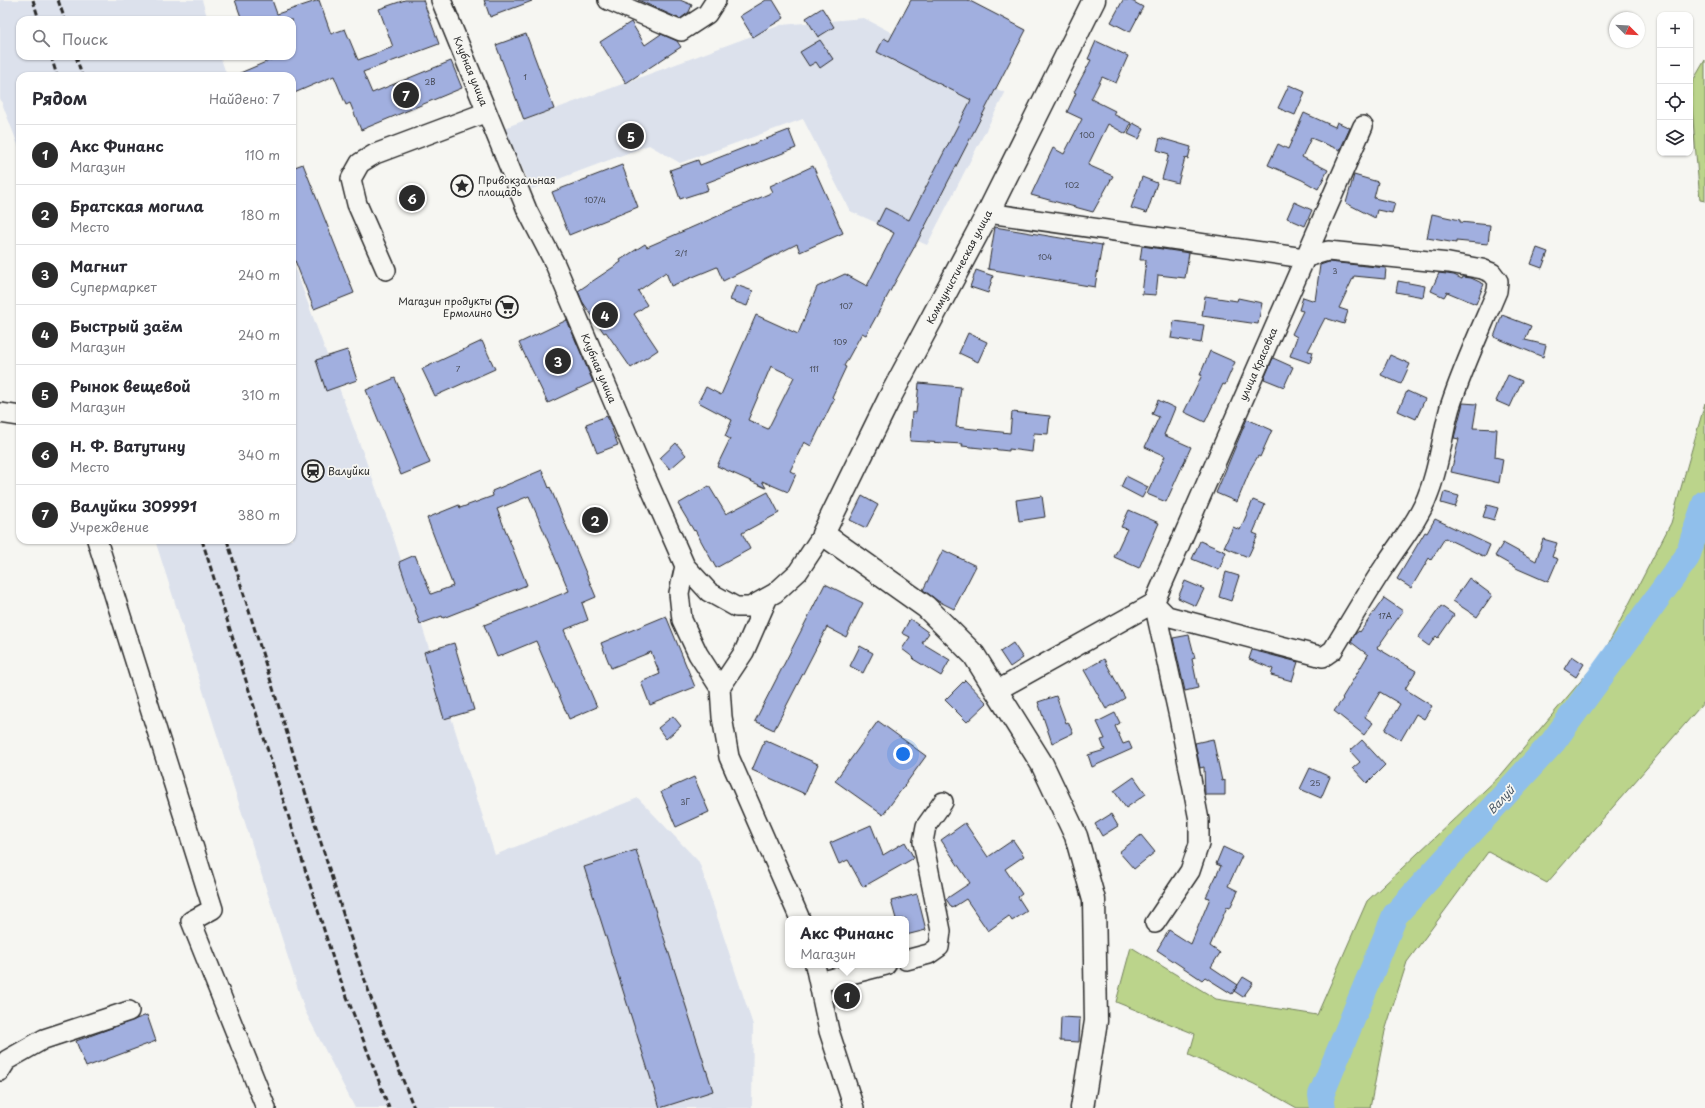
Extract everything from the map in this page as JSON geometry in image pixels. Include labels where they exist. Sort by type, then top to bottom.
[{"type":"main road","name":"Коммунистическая улица","points":[[823,534],[889,399],[988,213],[1094,0]]},
{"type":"main road","points":[[823,534],[926,607],[974,655],[1042,764],[1076,836],[1094,900],[1096,1021],[1082,1108]]},
{"type":"street","name":"Клубная улица","points":[[442,0],[528,210],[555,264],[685,566],[709,592],[736,607],[750,607],[775,593],[798,572],[823,534]]},
{"type":"street","points":[[608,0],[681,31],[707,14],[716,0]]},
{"type":"street","points":[[386,270],[358,204],[351,179],[360,163],[375,154],[487,112]]},
{"type":"street","name":"улица Красовка","points":[[1154,603],[1363,126]]},
{"type":"street","points":[[988,213],[1304,258],[1328,251],[1449,263],[1482,269],[1492,273],[1498,281],[1498,291],[1464,370],[1450,407],[1442,437],[1438,463],[1429,493],[1408,532],[1384,567],[1333,650],[1323,657],[1167,616],[1154,603]]},
{"type":"street","points":[[0,413],[16,415]]},
{"type":"street","points":[[98,544],[213,909],[192,921],[266,1108]]},
{"type":"street","points":[[685,566],[679,593],[682,620],[698,654],[720,688],[722,717],[729,757],[799,916]]},
{"type":"street","points":[[720,688],[744,652],[768,597]]},
{"type":"street","points":[[996,691],[1154,603]]},
{"type":"street","points":[[1154,603],[1199,820],[1199,844],[1190,871],[1155,923]]},
{"type":"street","points":[[909,959],[930,954],[939,947],[941,931],[923,842],[926,826],[943,802]]},
{"type":"street","points":[[854,1108],[829,1031],[817,974],[863,968]]},
{"type":"street","points":[[0,1071],[7,1060],[44,1040],[129,1011]]},
{"type":"shaded area","points":[[0,0],[202,0],[207,16],[16,16],[16,60],[221,60],[226,72],[16,72],[16,140],[0,98]]},
{"type":"shaded area","points":[[864,18],[1005,93],[927,245],[850,211],[803,119],[680,163],[649,145],[532,189],[504,128],[781,25]]},
{"type":"shaded area","points":[[296,271],[391,529],[495,855],[638,798],[699,862],[753,1025],[752,1108],[355,1108],[305,1011],[156,544],[296,544]]},
{"type":"green space","points":[[1705,60],[1705,201],[1700,200],[1693,120],[1693,81]]},
{"type":"green space","points":[[1705,403],[1705,701],[1547,883],[1488,852],[1407,962],[1385,1031],[1370,1108],[1297,1108],[1254,1084],[1189,1055],[1195,1034],[1116,1002],[1131,947],[1216,999],[1317,1015],[1367,901],[1501,775],[1602,656],[1671,523]]},
{"type":"building","points":[[235,0],[272,0],[277,14],[319,0],[331,34],[345,29],[358,60],[393,47],[379,9],[405,0],[423,0],[439,44],[363,72],[372,93],[451,61],[462,88],[361,130],[350,103],[346,105],[334,76],[296,92],[296,72],[242,72],[271,60],[296,60],[296,16],[241,16]]},
{"type":"building","points":[[484,0],[531,0],[532,1],[490,17]]},
{"type":"building","points":[[638,0],[680,0],[692,5],[689,12],[680,19]]},
{"type":"building","points":[[766,0],[773,0],[784,18],[753,37],[740,16]]},
{"type":"building","points":[[911,0],[968,0],[1026,30],[916,244],[866,335],[862,333],[844,366],[846,367],[832,397],[834,399],[811,446],[804,442],[790,471],[796,474],[788,492],[762,481],[766,488],[717,466],[730,439],[725,436],[732,420],[698,402],[706,387],[721,395],[756,315],[798,334],[817,287],[845,274],[867,286],[894,233],[877,224],[885,208],[909,220],[971,100],[877,52],[884,38],[889,41]],"holes":[[[771,366],[794,377],[768,429],[748,420]]]},
{"type":"building","points":[[1123,0],[1130,0],[1143,7],[1130,32],[1111,22]]},
{"type":"building","points":[[822,8],[834,27],[818,37],[806,18]]},
{"type":"building","points":[[631,22],[645,45],[661,34],[677,41],[681,47],[626,83],[600,42]]},
{"type":"building","points":[[526,34],[554,109],[524,120],[496,45]]},
{"type":"building","points":[[820,40],[833,59],[820,68],[816,62],[809,66],[800,52]]},
{"type":"building","points":[[1096,41],[1128,56],[1116,83],[1102,77],[1091,99],[1115,111],[1113,114],[1131,123],[1126,134],[1108,124],[1088,165],[1113,176],[1093,212],[1031,195],[1053,148],[1064,154],[1082,119],[1067,112],[1076,93],[1074,92],[1091,60],[1088,59]]},
{"type":"building","points":[[1289,85],[1305,92],[1295,115],[1278,108]]},
{"type":"building","points":[[1304,113],[1335,127],[1337,122],[1350,128],[1340,150],[1311,138],[1302,157],[1328,170],[1318,189],[1268,165],[1278,144],[1288,149]]},
{"type":"building","points":[[1133,123],[1144,129],[1139,139],[1128,134]]},
{"type":"building","points":[[789,130],[796,148],[706,183],[708,190],[680,199],[670,170],[698,160],[700,165]]},
{"type":"building","points":[[1160,138],[1191,147],[1188,159],[1185,158],[1178,183],[1162,179],[1169,154],[1157,150]]},
{"type":"building","points":[[303,164],[354,293],[314,309],[296,263],[296,167]]},
{"type":"building","points":[[622,165],[638,207],[569,235],[552,192]]},
{"type":"building","points":[[813,166],[843,233],[800,252],[797,244],[723,281],[717,267],[671,286],[666,272],[638,291],[647,305],[634,314],[658,350],[631,368],[606,332],[604,333],[582,301],[578,291],[621,262],[620,260],[645,244],[647,247],[773,192],[770,186]]},
{"type":"building","points":[[1354,175],[1378,182],[1374,198],[1395,203],[1392,213],[1377,210],[1375,218],[1346,203]]},
{"type":"building","points":[[1142,177],[1157,183],[1147,213],[1131,208]]},
{"type":"building","points":[[1294,202],[1312,210],[1305,226],[1287,218]]},
{"type":"building","points":[[1432,214],[1460,220],[1460,222],[1490,225],[1488,244],[1456,241],[1456,243],[1427,238]]},
{"type":"building","points":[[995,227],[1102,245],[1095,287],[988,269]]},
{"type":"building","points":[[1142,246],[1189,253],[1185,278],[1158,275],[1156,295],[1142,294],[1146,260],[1140,260]]},
{"type":"building","points":[[1537,248],[1548,252],[1542,268],[1531,264]]},
{"type":"building","points":[[1329,262],[1386,268],[1385,279],[1354,276],[1339,308],[1348,311],[1344,324],[1325,318],[1308,351],[1313,352],[1310,363],[1290,356],[1297,337],[1292,334],[1303,311],[1299,310],[1303,297],[1315,301],[1320,265]]},
{"type":"building","points":[[976,270],[993,276],[988,293],[970,287]]},
{"type":"building","points":[[1439,273],[1454,275],[1462,279],[1463,277],[1471,278],[1484,284],[1476,304],[1447,292],[1444,297],[1431,291]]},
{"type":"building","points":[[1398,281],[1425,286],[1423,297],[1396,292]]},
{"type":"building","points":[[736,285],[753,291],[747,306],[730,300]]},
{"type":"building","points":[[1205,296],[1237,301],[1238,298],[1262,303],[1258,324],[1202,316]]},
{"type":"building","points":[[1502,315],[1531,326],[1525,340],[1546,345],[1543,357],[1494,337]]},
{"type":"building","points":[[567,320],[593,382],[548,403],[519,343]]},
{"type":"building","points":[[1174,321],[1204,325],[1201,343],[1171,338]]},
{"type":"building","points":[[968,333],[987,342],[978,362],[959,353]]},
{"type":"building","points":[[482,341],[495,369],[435,396],[422,369]]},
{"type":"building","points":[[347,350],[357,380],[326,391],[316,360]]},
{"type":"building","points":[[1210,351],[1235,362],[1225,385],[1223,384],[1205,422],[1184,412],[1202,375],[1200,375]]},
{"type":"building","points":[[1390,355],[1410,364],[1401,384],[1381,375]]},
{"type":"building","points":[[1273,358],[1293,367],[1284,387],[1264,379]]},
{"type":"building","points":[[1508,375],[1522,381],[1510,407],[1496,401]]},
{"type":"building","points":[[395,378],[430,463],[401,475],[366,390]]},
{"type":"building","points":[[919,383],[961,387],[956,427],[1010,433],[1012,412],[1050,416],[1048,434],[1034,433],[1032,452],[962,446],[963,444],[910,441],[912,412],[916,413]]},
{"type":"building","points":[[1407,391],[1425,399],[1416,419],[1398,411]]},
{"type":"building","points":[[1158,400],[1175,408],[1164,435],[1191,447],[1166,502],[1147,494],[1165,456],[1145,447],[1159,417],[1152,414]]},
{"type":"building","points":[[1463,403],[1477,404],[1473,428],[1497,429],[1495,457],[1503,459],[1499,483],[1451,472],[1459,439],[1454,438]]},
{"type":"building","points":[[607,416],[618,445],[597,453],[586,424]]},
{"type":"building","points":[[1247,419],[1272,430],[1260,457],[1258,456],[1251,468],[1237,502],[1216,493]]},
{"type":"building","points":[[676,443],[686,455],[670,469],[660,458]]},
{"type":"building","points":[[542,470],[596,597],[582,603],[588,620],[564,630],[597,707],[569,719],[536,641],[497,657],[484,625],[569,591],[529,496],[497,509],[527,585],[443,618],[442,616],[420,624],[399,562],[415,555],[431,594],[453,586],[427,518],[459,505],[460,508],[493,496],[492,491]]},
{"type":"building","points":[[1126,476],[1148,487],[1142,498],[1121,487]]},
{"type":"building","points":[[709,486],[726,514],[768,492],[779,513],[742,533],[750,549],[716,568],[695,530],[694,531],[678,504]]},
{"type":"building","points":[[1444,492],[1459,496],[1455,507],[1441,503]]},
{"type":"building","points":[[862,496],[878,505],[866,528],[850,520]]},
{"type":"building","points":[[1042,496],[1045,517],[1019,521],[1016,500]]},
{"type":"building","points":[[1253,500],[1265,505],[1253,533],[1258,535],[1248,557],[1224,547],[1233,527],[1240,530]]},
{"type":"building","points":[[1487,505],[1498,508],[1494,520],[1483,517]]},
{"type":"building","points":[[1129,510],[1159,523],[1139,568],[1114,557],[1127,529],[1121,527]]},
{"type":"building","points":[[1435,519],[1490,545],[1485,557],[1445,538],[1431,560],[1429,558],[1411,588],[1397,579],[1425,532],[1427,533]]},
{"type":"building","points":[[1543,539],[1557,543],[1552,557],[1558,559],[1548,582],[1518,569],[1495,556],[1503,543],[1536,561]]},
{"type":"building","points":[[1200,541],[1226,552],[1219,570],[1192,559]]},
{"type":"building","points":[[943,550],[976,566],[954,609],[938,601],[923,590]]},
{"type":"building","points":[[1226,572],[1239,576],[1231,601],[1219,597]]},
{"type":"building","points":[[1469,578],[1492,595],[1477,617],[1453,601]]},
{"type":"building","points":[[1185,581],[1204,589],[1196,606],[1178,598]]},
{"type":"building","points":[[825,584],[863,603],[846,637],[827,627],[774,730],[755,721]]},
{"type":"building","points":[[1384,598],[1403,611],[1377,648],[1416,671],[1405,689],[1432,706],[1424,719],[1416,714],[1401,740],[1385,730],[1400,704],[1380,692],[1365,717],[1373,723],[1364,735],[1334,711],[1343,699],[1342,698],[1368,655],[1351,642],[1355,634],[1359,631],[1360,632]]},
{"type":"building","points":[[1441,606],[1454,615],[1438,638],[1436,636],[1429,646],[1418,638]]},
{"type":"building","points":[[666,616],[695,687],[650,705],[641,682],[660,674],[651,652],[611,668],[601,643]]},
{"type":"building","points":[[910,619],[929,633],[922,643],[950,660],[941,676],[913,659],[914,658],[902,649],[910,637],[902,633]]},
{"type":"building","points":[[1189,635],[1195,658],[1192,659],[1198,688],[1185,691],[1173,638]]},
{"type":"building","points":[[454,643],[474,710],[444,719],[424,652]]},
{"type":"building","points":[[1013,643],[1023,658],[1010,667],[1000,652]]},
{"type":"building","points":[[860,646],[873,653],[863,673],[850,666]]},
{"type":"building","points":[[1252,650],[1298,662],[1292,681],[1271,675],[1273,669],[1249,659]]},
{"type":"building","points":[[1572,656],[1584,664],[1576,677],[1564,669]]},
{"type":"building","points":[[1104,659],[1125,698],[1106,709],[1084,670]]},
{"type":"building","points":[[965,680],[987,703],[967,722],[945,700]]},
{"type":"building","points":[[1056,696],[1066,723],[1068,722],[1073,733],[1052,743],[1038,702]]},
{"type":"building","points":[[1115,713],[1120,723],[1115,726],[1123,744],[1129,742],[1132,749],[1092,767],[1088,755],[1105,750],[1101,740],[1105,739],[1097,722]]},
{"type":"building","points":[[673,716],[681,726],[666,739],[658,728]]},
{"type":"building","points":[[878,721],[926,756],[883,815],[835,781]]},
{"type":"building","points":[[1213,739],[1222,781],[1225,780],[1225,795],[1205,795],[1204,767],[1200,768],[1195,743]]},
{"type":"building","points":[[765,740],[818,764],[805,794],[752,770]]},
{"type":"building","points":[[1362,740],[1385,765],[1367,783],[1353,768],[1360,762],[1350,751]]},
{"type":"building","points":[[1310,768],[1330,777],[1321,798],[1300,789]]},
{"type":"building","points":[[694,777],[709,812],[676,827],[661,792]]},
{"type":"building","points":[[1134,777],[1146,794],[1126,808],[1114,791]]},
{"type":"building","points":[[1111,814],[1118,826],[1102,836],[1095,824]]},
{"type":"building","points":[[965,823],[988,857],[1013,840],[1024,856],[1005,869],[1022,894],[1018,897],[1027,911],[1012,921],[1009,916],[988,931],[966,899],[952,908],[946,899],[970,883],[941,840]]},
{"type":"building","points":[[871,825],[883,855],[905,842],[914,858],[863,887],[848,860],[839,864],[830,843]]},
{"type":"building","points":[[1141,835],[1155,852],[1134,869],[1119,852]]},
{"type":"building","points":[[1223,847],[1242,856],[1228,886],[1238,891],[1230,908],[1227,907],[1210,946],[1220,953],[1211,967],[1238,985],[1232,994],[1205,977],[1202,980],[1157,950],[1169,930],[1191,944],[1210,898],[1206,897],[1221,866],[1216,864]]},
{"type":"building","points":[[636,850],[713,1091],[660,1108],[584,867]]},
{"type":"building","points":[[917,894],[926,930],[909,934],[909,916],[895,916],[891,901]]},
{"type":"building","points":[[1243,977],[1253,983],[1243,997],[1234,991]]},
{"type":"building","points":[[147,1015],[156,1041],[86,1067],[76,1041]]},
{"type":"building","points":[[1061,1017],[1080,1018],[1079,1042],[1060,1041]]},
{"type":"waterway","name":"Валуй","points":[[1323,1108],[1321,1095],[1395,915],[1553,742],[1687,557],[1705,503]]},
{"type":"railway","points":[[33,0],[38,16]]},
{"type":"railway","points":[[58,0],[64,16]]},
{"type":"railway","points":[[52,60],[56,72]]},
{"type":"railway","points":[[77,60],[81,72]]},
{"type":"railway","points":[[203,544],[335,965],[389,1108]]},
{"type":"railway","points":[[228,544],[349,933],[373,1004],[414,1108]]},
{"type":"place","name":"Валуйки 309991","points":[[406,95]]},
{"type":"place","name":"Рынок вещевой","points":[[631,136]]},
{"type":"place","name":"Привокзальная площадь","points":[[462,186]]},
{"type":"place","name":"Н. Ф. Ватутину","points":[[412,198]]},
{"type":"place","name":"Магазин продукты Ермолино","points":[[507,307]]},
{"type":"place","name":"Быстрый заём","points":[[605,315]]},
{"type":"place","name":"Магнит","points":[[558,361]]},
{"type":"place","name":"Валуйки","points":[[313,471]]},
{"type":"place","name":"Братская могила","points":[[595,520]]},
{"type":"place","name":"Акс Финанс","points":[[847,996]]}]
